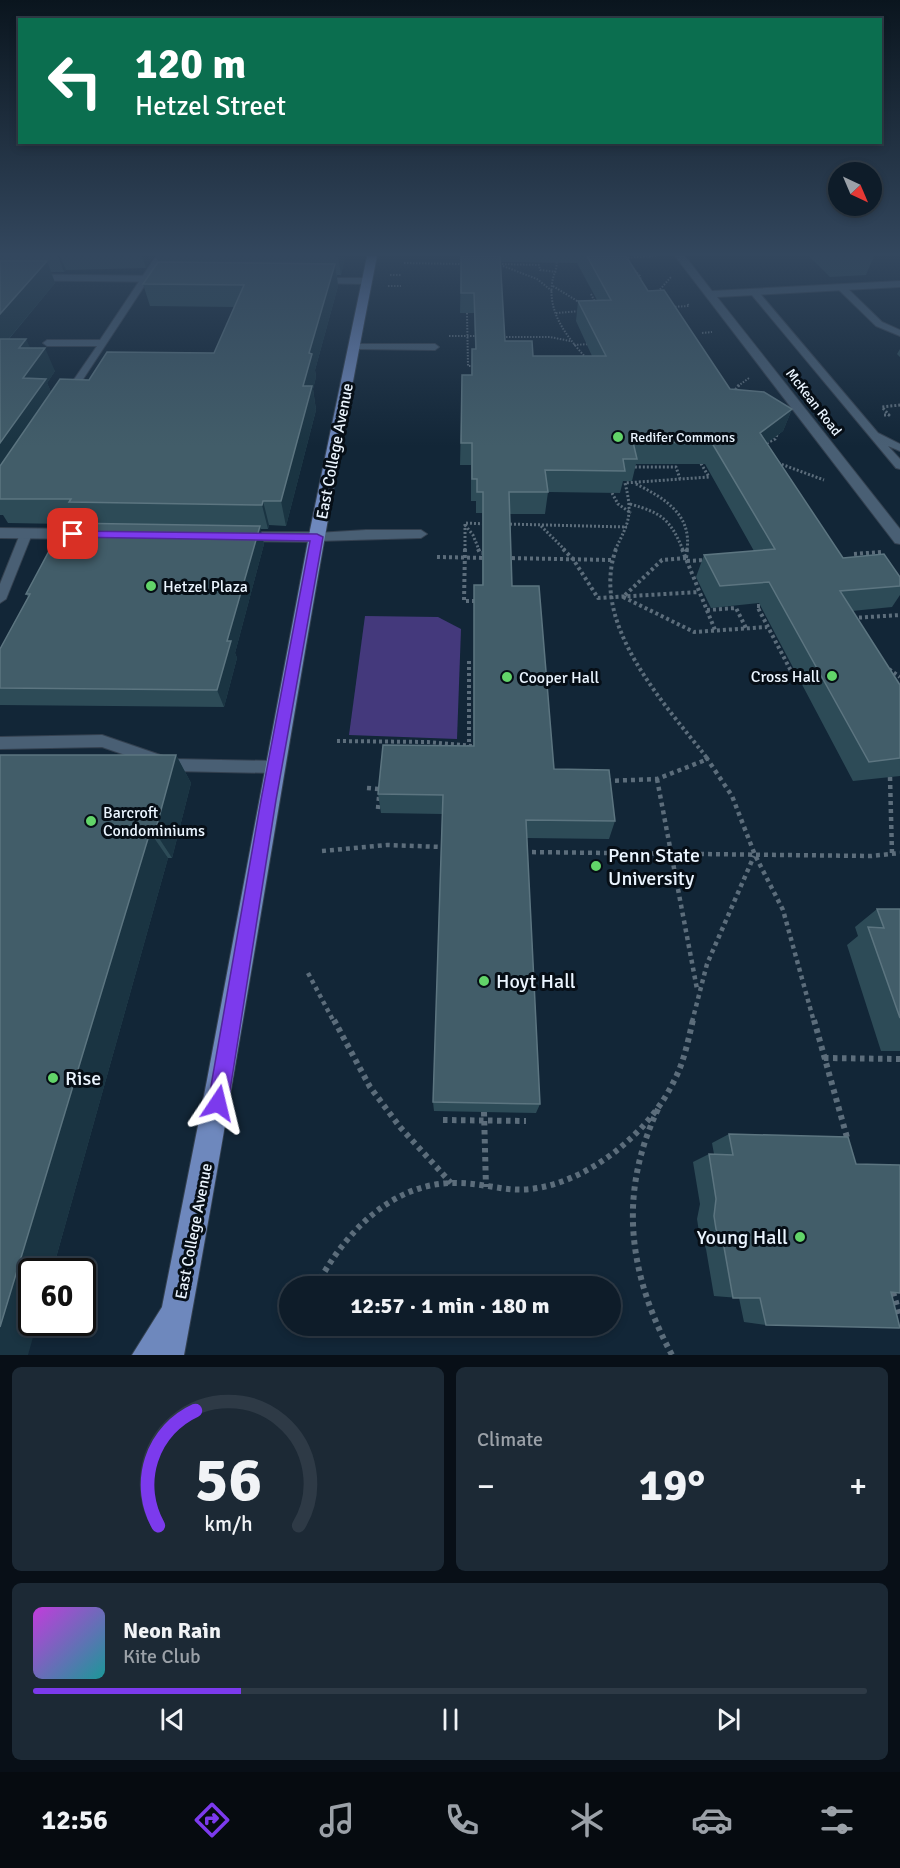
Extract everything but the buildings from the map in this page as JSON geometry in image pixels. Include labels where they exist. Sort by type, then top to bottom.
[{"type":"main road","name":"East College Avenue","points":[[168,1355],[232,1024],[274,766],[359,319]]},
{"type":"main road","points":[[148,1355],[177,1308]]},
{"type":"street","name":"McKean Road","points":[[730,319],[900,539]]},
{"type":"street","points":[[0,532],[96,535]]},
{"type":"street","points":[[225,536],[317,537]]},
{"type":"lane","points":[[63,402],[118,319]]},
{"type":"lane","points":[[777,319],[900,466]]},
{"type":"lane","points":[[877,319],[900,341]]},
{"type":"lane","points":[[887,328],[900,333]]},
{"type":"lane","points":[[47,343],[102,344]]},
{"type":"lane","points":[[354,346],[435,347]]},
{"type":"lane","points":[[870,431],[900,448]]},
{"type":"lane","points":[[0,599],[26,534]]},
{"type":"lane","points":[[317,537],[421,534]]},
{"type":"lane","points":[[0,742],[102,741],[171,765],[274,766]]},
{"type":"path","points":[[467,319],[468,366],[475,366]]},
{"type":"path","points":[[558,319],[561,330],[591,365]]},
{"type":"path","points":[[550,337],[561,330]]},
{"type":"path","points":[[448,336],[487,336]]},
{"type":"path","points":[[494,337],[550,337],[570,341]]},
{"type":"path","points":[[476,340],[481,340]]},
{"type":"path","points":[[574,345],[594,343]]},
{"type":"path","points":[[467,358],[471,358],[473,349]]},
{"type":"path","points":[[732,399],[740,383],[752,377]]},
{"type":"path","points":[[886,406],[900,405]]},
{"type":"path","points":[[765,454],[760,448],[777,436],[777,424]]},
{"type":"path","points":[[697,457],[710,476],[625,482],[631,513],[628,527],[611,560],[609,571],[612,598],[626,643],[645,678],[708,759],[732,796],[754,855],[783,910],[850,1148]]},
{"type":"path","points":[[774,460],[797,472],[825,480]]},
{"type":"path","points":[[633,464],[634,466],[676,467],[680,479]]},
{"type":"path","points":[[636,483],[662,498],[680,514],[689,534],[687,559]]},
{"type":"path","points":[[612,493],[618,504],[631,513]]},
{"type":"path","points":[[630,504],[651,510],[666,519],[677,533],[699,592],[707,604],[715,631]]},
{"type":"path","points":[[465,524],[490,524],[489,533]]},
{"type":"path","points":[[465,524],[473,535],[480,553],[487,553]]},
{"type":"path","points":[[465,524],[464,601],[482,602]]},
{"type":"path","points":[[500,524],[628,527]]},
{"type":"path","points":[[540,525],[573,559],[598,598],[699,592]]},
{"type":"path","points":[[854,554],[887,551]]},
{"type":"path","points":[[437,557],[491,558]]},
{"type":"path","points":[[500,558],[611,560]]},
{"type":"path","points":[[623,597],[662,560],[710,560]]},
{"type":"path","points":[[623,597],[694,632],[767,627]]},
{"type":"path","points":[[760,606],[757,606],[791,671]]},
{"type":"path","points":[[707,610],[736,608],[746,628]]},
{"type":"path","points":[[846,619],[900,615]]},
{"type":"path","points":[[469,661],[471,746],[469,756]]},
{"type":"path","points":[[881,663],[900,677]]},
{"type":"path","points":[[337,741],[443,743],[471,746]]},
{"type":"path","points":[[443,743],[443,754]]},
{"type":"path","points":[[595,781],[657,779],[708,759]]},
{"type":"path","points":[[890,777],[892,854]]},
{"type":"path","points":[[657,779],[697,990]]},
{"type":"path","points":[[367,788],[380,788],[378,809],[381,808]]},
{"type":"path","points":[[322,851],[387,845],[442,847]]},
{"type":"path","points":[[524,852],[871,856],[900,853]]},
{"type":"path","points":[[672,1355],[643,1287],[634,1242],[633,1194],[641,1150],[660,1105],[674,1081],[684,1054],[697,990],[710,955],[745,883],[754,855]]},
{"type":"path","points":[[308,973],[370,1087],[400,1127],[451,1183]]},
{"type":"path","points":[[824,1058],[900,1059]]},
{"type":"path","points":[[322,1276],[338,1249],[367,1219],[394,1198],[424,1186],[451,1183],[519,1190],[553,1184],[583,1172],[610,1155],[660,1105]]},
{"type":"path","points":[[484,1112],[486,1187]]},
{"type":"path","points":[[443,1120],[526,1121]]},
{"type":"path","points":[[893,1292],[900,1316]]},
{"type":"shaded area","points":[[365,616],[438,617],[461,629],[457,739],[349,735]]},
{"type":"place","name":"Redifer Commons","points":[[618,437]]},
{"type":"place","name":"Hetzel Plaza","points":[[151,586]]},
{"type":"place","name":"Cross Hall","points":[[832,676]]},
{"type":"place","name":"Cooper Hall","points":[[507,677]]},
{"type":"place","name":"Barcroft Condominiums","points":[[91,821]]},
{"type":"place","name":"Penn State University","points":[[596,866]]},
{"type":"place","name":"Hoyt Hall","points":[[484,981]]},
{"type":"place","name":"Rise","points":[[53,1078]]},
{"type":"place","name":"Young Hall","points":[[800,1237]]},
{"type":"route","points":[[73,534],[317,537],[268,800],[218,1103]]}]
